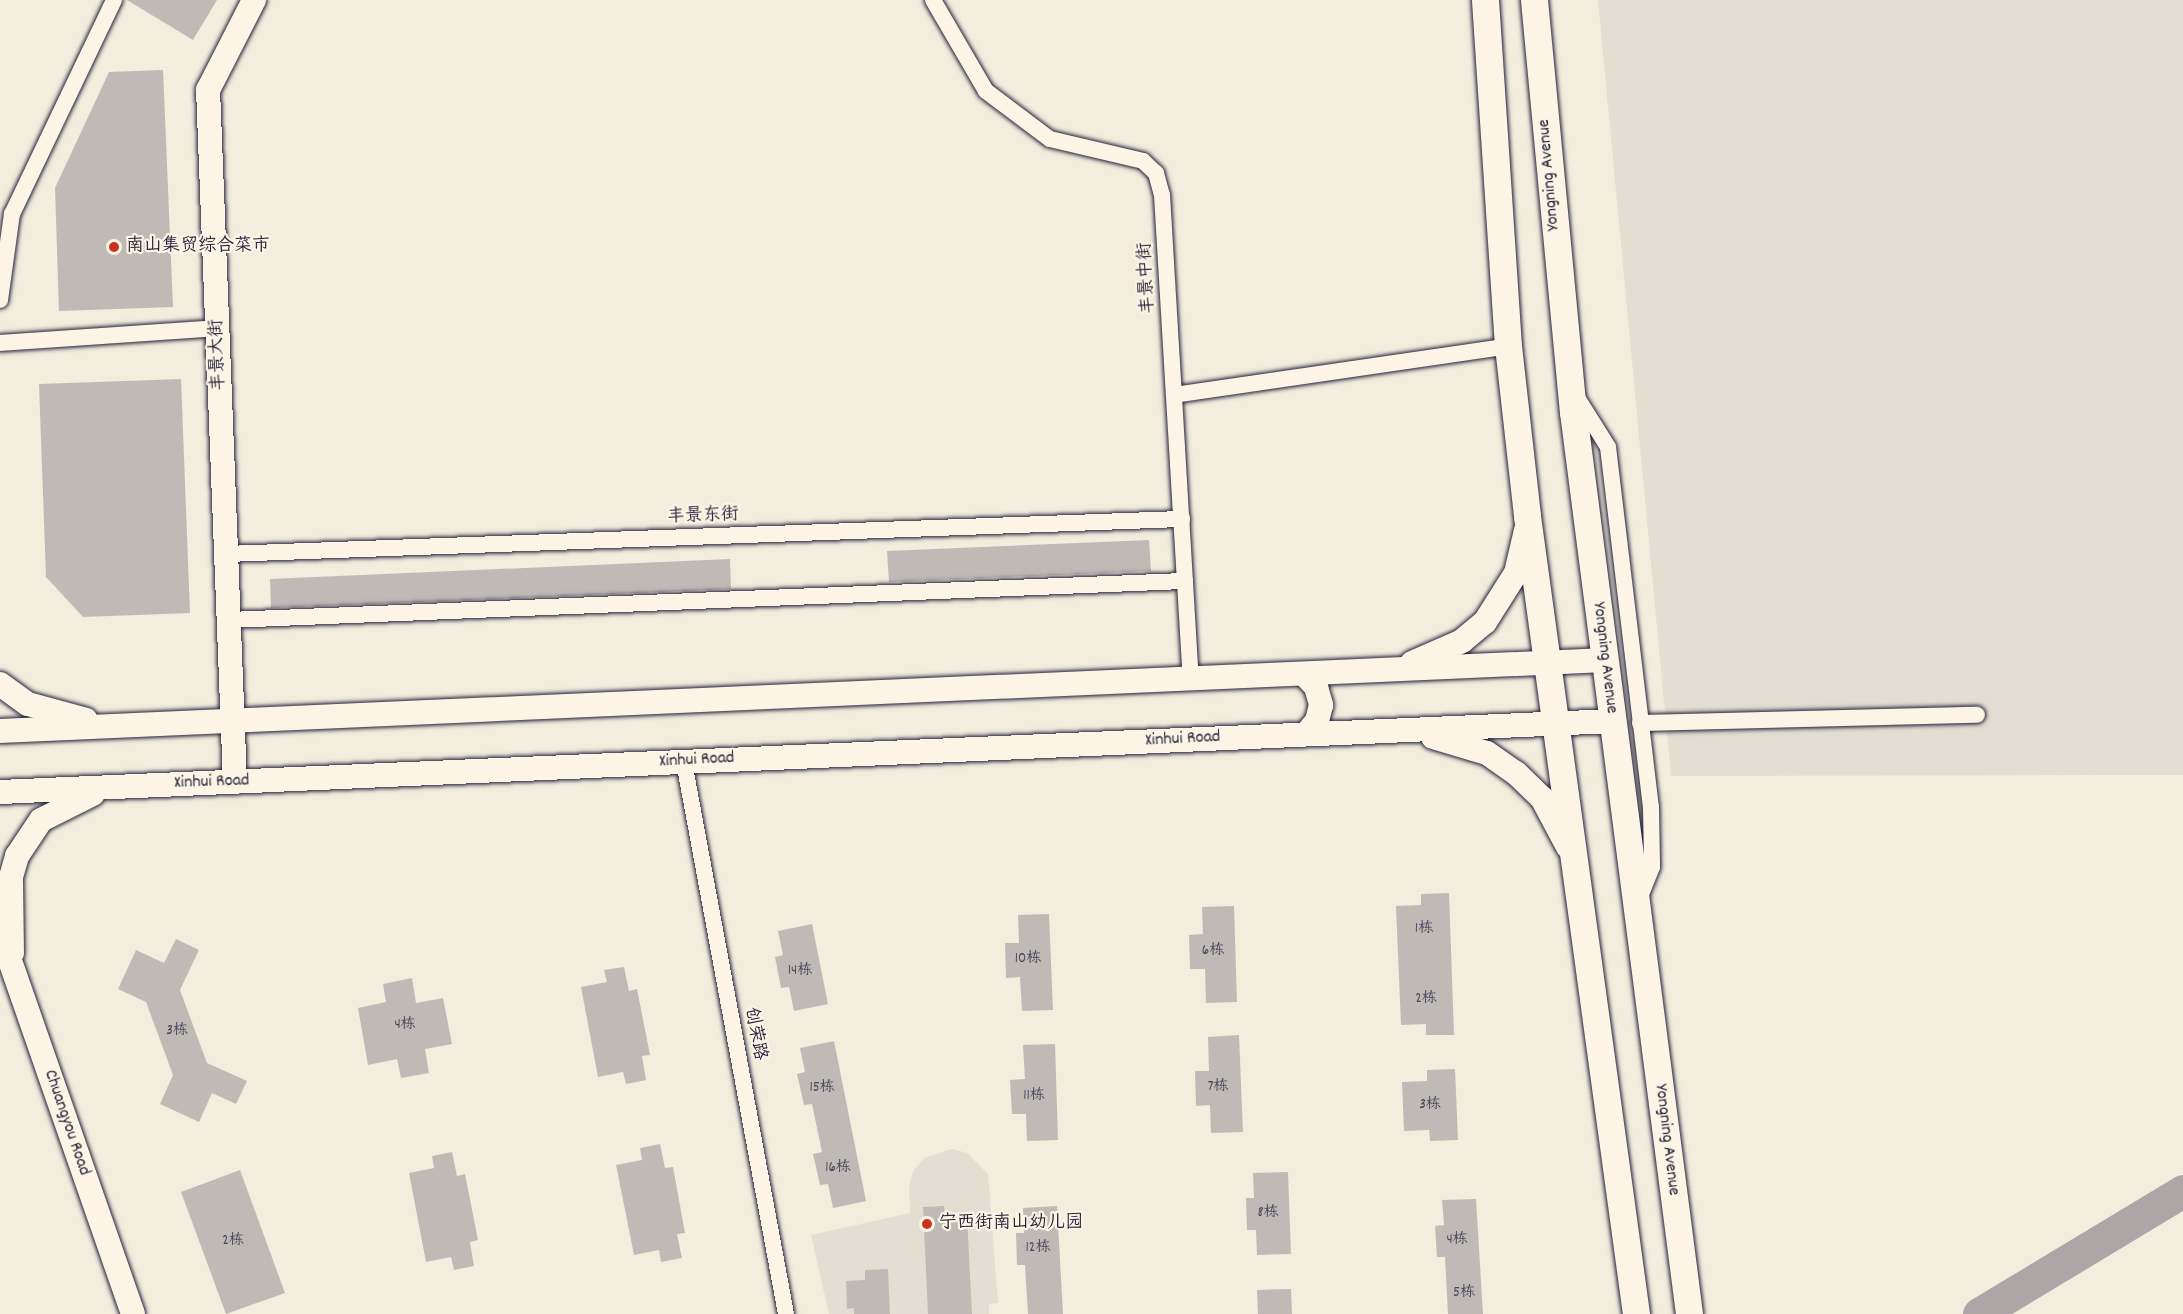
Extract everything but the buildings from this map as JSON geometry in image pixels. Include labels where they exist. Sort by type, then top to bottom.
[{"type":"main road","name":"丰景大街","points":[[234,782],[208,90],[254,0]]},
{"type":"main road","points":[[1485,0],[1509,346],[1527,516],[1549,663],[1636,1314]]},
{"type":"main road","name":"Yongning Avenue","points":[[1534,0],[1571,387],[1689,1314]]},
{"type":"main road","points":[[1392,670],[1436,654],[1485,622],[1516,573],[1527,516]]},
{"type":"main road","points":[[0,731],[1605,660]]},
{"type":"main road","points":[[1304,674],[1316,687],[1321,705],[1317,721],[1306,734]]},
{"type":"main road","points":[[0,684],[28,704],[109,726]]},
{"type":"main road","points":[[1395,730],[1612,721]]},
{"type":"main road","points":[[1395,730],[1453,740],[1487,753],[1516,773],[1542,798],[1574,862]]},
{"type":"main road","name":"Xinhui Road","points":[[0,792],[1395,730]]},
{"type":"main road","points":[[13,970],[11,877],[22,846],[41,820],[59,808],[109,787]]},
{"type":"main road","name":"Chuangyou Road","points":[[0,932],[133,1314]]},
{"type":"main road","points":[[0,945],[13,970]]},
{"type":"street","points":[[0,300],[12,214],[114,0]]},
{"type":"street","name":"丰景中街","points":[[933,0],[986,91],[1050,139],[1143,161],[1156,173],[1162,195],[1191,679]]},
{"type":"street","points":[[0,343],[218,328]]},
{"type":"street","points":[[1174,395],[1509,346]]},
{"type":"street","points":[[1571,387],[1608,447],[1640,723],[1652,867],[1636,905]]},
{"type":"street","name":"丰景东街","points":[[226,554],[1182,519]]},
{"type":"street","points":[[229,620],[1185,580]]},
{"type":"street","points":[[1640,723],[1977,715]]},
{"type":"street","name":"创荣路","points":[[684,762],[786,1314]]},
{"type":"shaded area","points":[[1598,0],[2183,0],[2183,775],[1671,776]]},
{"type":"shaded area","name":"宁西街南山幼儿园","points":[[952,1149],[967,1153],[988,1174],[998,1303],[989,1304],[989,1314],[829,1314],[811,1235],[910,1213],[909,1185],[914,1170],[924,1158]]},
{"type":"waterway","points":[[1979,1314],[2183,1191]]},
{"type":"place","name":"南山集贸综合菜市","points":[[114,247]]},
{"type":"place","name":"宁西街南山幼儿园","points":[[927,1224]]}]
